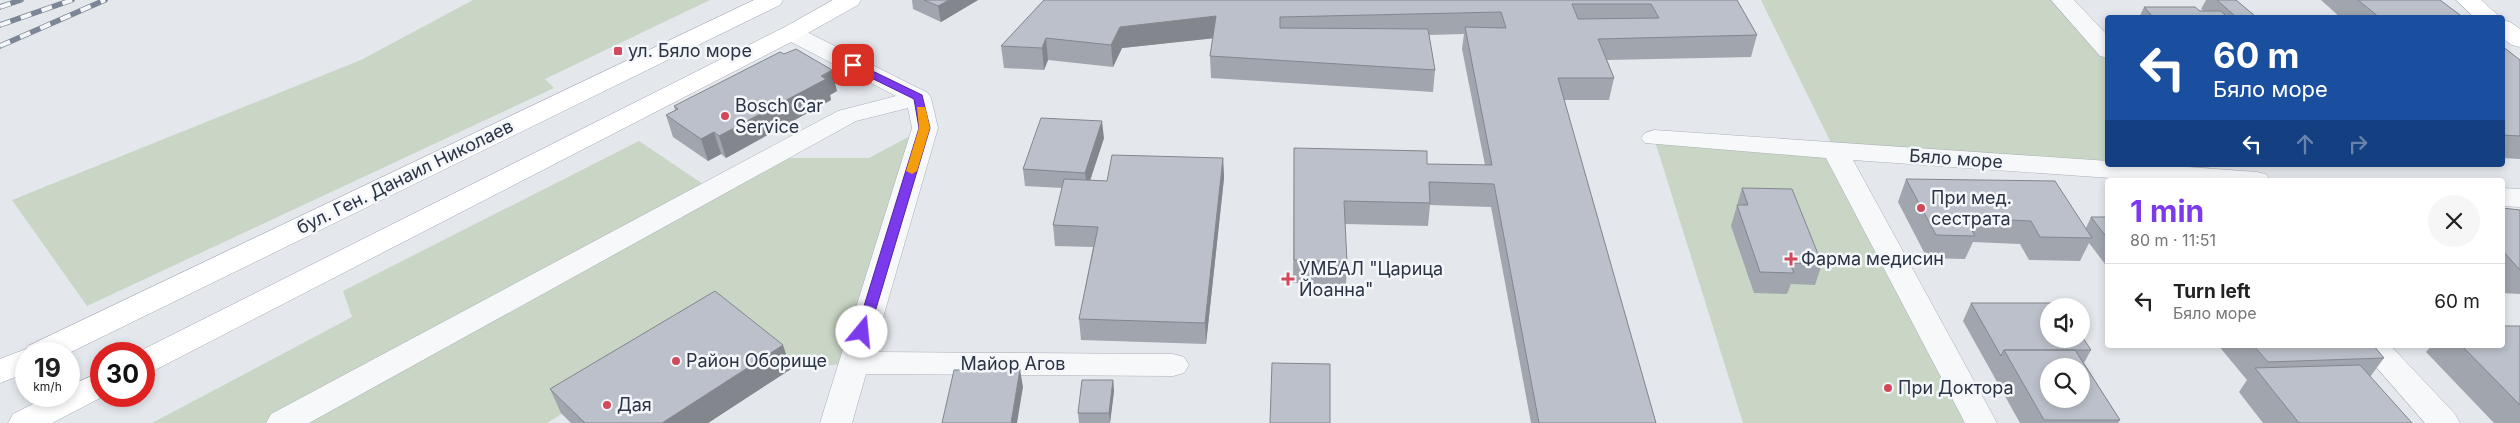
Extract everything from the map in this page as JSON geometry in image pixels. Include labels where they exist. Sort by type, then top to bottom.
[{"type":"main road","name":"бул. Ген. Данаил Николаев","points":[[64,342],[772,0]]},
{"type":"main road","points":[[155,356],[791,33],[850,0]]},
{"type":"main road","points":[[2467,0],[2486,15]]},
{"type":"main road","points":[[2505,29],[2520,40]]},
{"type":"main road","points":[[0,372],[15,365]]},
{"type":"main road","points":[[24,423],[90,390]]},
{"type":"street","points":[[2062,0],[2105,49]]},
{"type":"street","points":[[791,33],[919,98]]},
{"type":"street","points":[[836,423],[925,128],[919,98]]},
{"type":"street","points":[[282,423],[847,116],[919,98]]},
{"type":"street","name":"Бяло море","points":[[1654,138],[2215,174],[2243,178]]},
{"type":"street","points":[[1835,151],[1981,423]]},
{"type":"street","points":[[2505,197],[2520,198]]},
{"type":"street","points":[[2375,348],[2444,423]]},
{"type":"street","name":"Майор Агов","points":[[853,363],[1173,365]]},
{"type":"green space","points":[[473,0],[710,0],[545,79],[554,88],[87,306],[12,200],[361,60]]},
{"type":"green space","points":[[1761,0],[2062,0],[2105,49],[2105,167],[2209,167],[2218,177],[1836,151],[1981,423],[1743,423],[1654,138],[1835,151]]},
{"type":"green space","points":[[925,128],[853,363],[791,369],[723,315],[547,423],[152,423],[352,317],[343,291],[639,141],[703,184],[750,158],[869,158]]},
{"type":"building","points":[[924,0],[949,0],[938,6]]},
{"type":"building","points":[[1044,0],[1737,0],[1757,35],[1598,39],[1614,78],[1558,78],[1656,423],[1539,423],[1494,184],[1429,182],[1430,203],[1344,201],[1347,262],[1294,260],[1294,148],[1427,151],[1427,164],[1492,165],[1465,27],[1506,28],[1501,12],[1280,17],[1280,28],[1428,29],[1435,70],[1210,56],[1216,16],[1120,27],[1111,45],[1046,38],[1042,48],[1001,46]],"holes":[[[1572,4],[1651,4],[1659,18],[1578,19]]]},
{"type":"building","points":[[2217,0],[2236,0],[2254,15],[2234,15]]},
{"type":"building","points":[[2358,0],[2440,0],[2460,15],[2376,15]]},
{"type":"building","points":[[2144,7],[2195,7],[2200,11],[2221,11],[2225,15],[2151,15]]},
{"type":"building","points":[[2505,48],[2520,60],[2520,136],[2505,135]]},
{"type":"building","points":[[796,49],[832,70],[821,76],[826,79],[719,136],[714,132],[701,139],[666,115],[678,109],[674,106],[780,52],[784,54]]},
{"type":"building","points":[[1041,118],[1102,121],[1085,173],[1023,169]]},
{"type":"building","points":[[1112,155],[1223,158],[1205,323],[1079,319],[1098,227],[1053,225],[1064,179],[1107,181]]},
{"type":"building","points":[[1906,179],[2055,181],[2092,238],[2040,237],[2031,221],[1965,218],[1975,236],[1936,235]]},
{"type":"building","points":[[1742,188],[1792,189],[1822,264],[1790,263],[1794,273],[1760,272],[1737,205],[1748,205]]},
{"type":"building","points":[[2505,208],[2520,210],[2519,269],[2505,253]]},
{"type":"building","points":[[2091,217],[2105,217],[2105,235]]},
{"type":"building","points":[[715,291],[783,345],[662,423],[585,423],[550,389]]},
{"type":"building","points":[[1971,303],[2040,303],[2040,348],[2090,348],[2091,350],[2004,350],[2001,356]]},
{"type":"building","points":[[2505,326],[2520,326],[2520,405],[2464,348],[2505,348]]},
{"type":"building","points":[[2256,348],[2376,348],[2384,358],[2268,362]]},
{"type":"building","points":[[2004,350],[2075,350],[2080,358],[2040,358],[2040,408],[2090,408],[2090,373],[2120,420],[2044,420]]},
{"type":"building","points":[[1272,363],[1330,364],[1330,423],[1270,423]]},
{"type":"building","points":[[2360,365],[2412,423],[2299,423],[2255,368]]},
{"type":"building","points":[[1020,369],[1011,423],[942,423],[954,370]]},
{"type":"building","points":[[1082,380],[1113,380],[1109,413],[1078,413]]},
{"type":"railway","points":[[0,7],[21,0]]},
{"type":"railway","points":[[0,25],[72,0]]},
{"type":"railway","points":[[0,46],[105,0]]},
{"type":"slow traffic","points":[[912,171],[925,128],[921,110]]},
{"type":"place","name":"ул. Бяло море","points":[[618,51]]},
{"type":"place","name":"Bosch Car Service","points":[[725,116]]},
{"type":"place","name":"При мед. сестрата","points":[[1921,208]]},
{"type":"place","name":"Фарма медисин","points":[[1791,259]]},
{"type":"place","name":"УМБАЛ \"Царица Йоанна\"","points":[[1288,279]]},
{"type":"place","name":"Район Оборище","points":[[676,361]]},
{"type":"place","name":"При Доктора","points":[[1888,388]]},
{"type":"place","name":"Дая","points":[[607,405]]},
{"type":"route","points":[[853,65],[919,98],[925,128],[862,332]]}]
